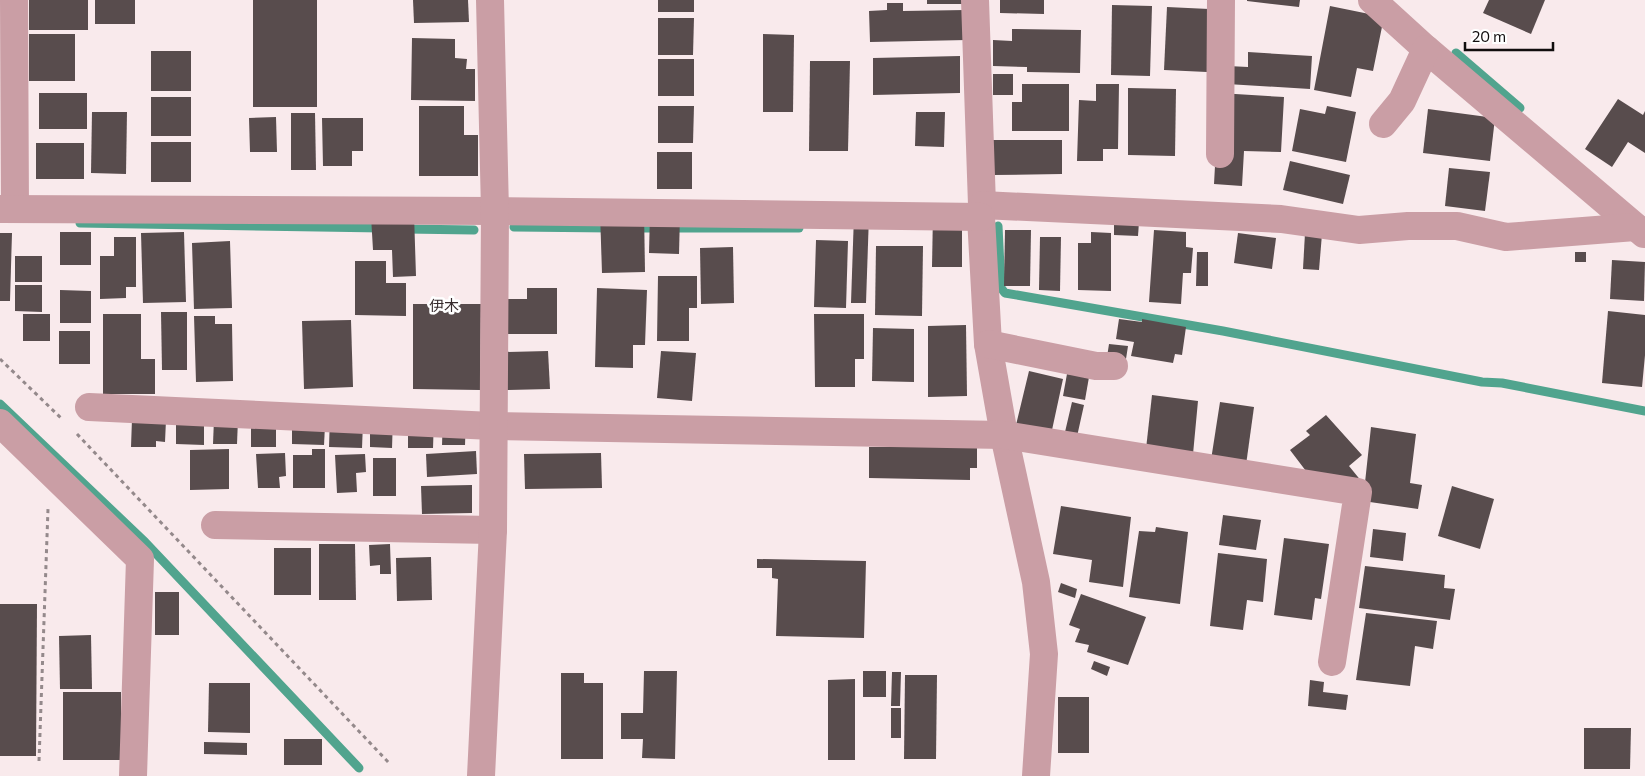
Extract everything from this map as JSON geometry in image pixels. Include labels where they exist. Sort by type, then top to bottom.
[{"type":"street","points":[[14,0],[8,209],[982,211],[1281,219],[1359,230],[1408,226],[1457,226],[1506,237],[1640,231]]},
{"type":"street","points":[[482,776],[493,530],[492,426],[495,211],[490,0]]},
{"type":"street","points":[[975,0],[988,344],[1004,435],[1036,582],[1044,654],[1036,776]]},
{"type":"street","points":[[1220,154],[1221,0]]},
{"type":"street","points":[[1372,0],[1426,49],[1640,231]]},
{"type":"street","points":[[1383,124],[1402,101],[1426,49]]},
{"type":"street","points":[[988,344],[1096,366],[1114,366]]},
{"type":"street","points":[[89,407],[492,426],[1004,435],[1358,492],[1332,662]]},
{"type":"street","points":[[0,424],[50,470],[140,559],[133,776]]},
{"type":"street","points":[[215,525],[493,530]]},
{"type":"path","points":[[0,359],[63,420]]},
{"type":"path","points":[[77,434],[390,764]]},
{"type":"path","points":[[38,761],[50,470]]},
{"type":"building","points":[[29,0],[88,0],[88,30],[29,30]]},
{"type":"building","points":[[95,0],[135,0],[135,24],[95,24]]},
{"type":"building","points":[[253,0],[317,0],[317,107],[253,107]]},
{"type":"building","points":[[413,0],[468,0],[469,22],[414,23]]},
{"type":"building","points":[[658,0],[694,0],[694,12],[658,12]]},
{"type":"building","points":[[927,0],[972,0],[972,4],[927,4]]},
{"type":"building","points":[[1000,0],[1044,0],[1044,14],[1000,13]]},
{"type":"building","points":[[1247,0],[1300,0],[1299,7]]},
{"type":"building","points":[[1489,0],[1545,0],[1531,34],[1483,13]]},
{"type":"building","points":[[887,3],[903,3],[903,11],[966,10],[967,40],[870,42],[869,11],[887,10]]},
{"type":"building","points":[[1112,5],[1152,6],[1150,76],[1111,75]]},
{"type":"building","points":[[1330,6],[1384,17],[1373,71],[1357,68],[1351,97],[1314,90]]},
{"type":"building","points":[[1167,7],[1209,9],[1207,72],[1164,70]]},
{"type":"building","points":[[658,18],[694,18],[693,55],[658,55]]},
{"type":"building","points":[[1012,29],[1081,30],[1080,73],[1027,72],[1027,67],[993,66],[993,40],[1012,41]]},
{"type":"building","points":[[29,34],[75,34],[75,81],[29,81]]},
{"type":"building","points":[[763,34],[794,35],[793,112],[763,112]]},
{"type":"building","points":[[412,38],[455,39],[455,58],[467,59],[466,69],[475,69],[475,101],[411,100]]},
{"type":"building","points":[[151,51],[191,51],[191,91],[151,91]]},
{"type":"building","points":[[1248,52],[1312,56],[1310,89],[1227,84],[1228,66],[1248,67]]},
{"type":"building","points":[[960,56],[960,93],[873,95],[873,58]]},
{"type":"building","points":[[658,59],[694,59],[694,96],[658,96]]},
{"type":"building","points":[[810,61],[850,61],[848,151],[809,151]]},
{"type":"building","points":[[993,74],[1013,74],[1013,95],[993,95]]},
{"type":"building","points":[[1022,84],[1069,84],[1069,131],[1012,131],[1012,102],[1022,102]]},
{"type":"building","points":[[1096,84],[1119,84],[1118,149],[1103,149],[1103,161],[1077,161],[1079,100],[1096,101]]},
{"type":"building","points":[[1128,88],[1176,89],[1175,156],[1128,155]]},
{"type":"building","points":[[39,93],[87,93],[87,129],[39,129]]},
{"type":"building","points":[[1219,93],[1284,97],[1281,152],[1244,151],[1242,186],[1214,184]]},
{"type":"building","points":[[151,97],[191,97],[191,136],[151,136]]},
{"type":"building","points":[[1618,99],[1643,115],[1645,111],[1645,153],[1628,142],[1612,167],[1585,149]]},
{"type":"building","points":[[419,106],[464,106],[464,135],[478,135],[478,176],[419,176]]},
{"type":"building","points":[[658,106],[694,106],[693,143],[658,143]]},
{"type":"building","points":[[1327,106],[1356,112],[1346,162],[1292,151],[1300,109],[1325,114]]},
{"type":"building","points":[[1428,109],[1495,118],[1490,161],[1423,153]]},
{"type":"building","points":[[92,112],[127,112],[126,174],[91,173]]},
{"type":"building","points":[[916,112],[945,112],[944,147],[915,146]]},
{"type":"building","points":[[291,113],[315,113],[316,170],[291,170]]},
{"type":"building","points":[[276,117],[277,152],[250,152],[249,118]]},
{"type":"building","points":[[322,118],[363,118],[363,151],[352,151],[352,166],[323,166]]},
{"type":"building","points":[[993,140],[1062,140],[1062,174],[993,175]]},
{"type":"building","points":[[151,142],[191,142],[191,182],[151,182]]},
{"type":"building","points":[[36,143],[84,143],[84,179],[36,179]]},
{"type":"building","points":[[657,152],[692,152],[692,189],[657,189]]},
{"type":"building","points":[[1290,161],[1350,175],[1343,204],[1283,190]]},
{"type":"building","points":[[1449,168],[1490,172],[1485,211],[1445,206]]},
{"type":"building","points":[[644,211],[645,272],[602,273],[600,212]]},
{"type":"building","points":[[650,213],[680,214],[679,254],[649,253]]},
{"type":"building","points":[[933,213],[962,213],[962,267],[932,267]]},
{"type":"building","points":[[414,214],[416,276],[393,277],[392,250],[373,250],[371,216]]},
{"type":"building","points":[[854,215],[869,215],[866,303],[851,303]]},
{"type":"building","points":[[1114,221],[1139,222],[1138,236],[1114,235]]},
{"type":"building","points":[[1005,230],[1031,230],[1030,286],[1004,286]]},
{"type":"building","points":[[1154,230],[1186,232],[1186,247],[1193,248],[1191,273],[1183,273],[1181,304],[1149,302]]},
{"type":"building","points":[[60,232],[91,232],[91,265],[60,265]]},
{"type":"building","points":[[184,232],[186,302],[143,303],[141,233]]},
{"type":"building","points":[[1091,232],[1111,233],[1111,291],[1078,290],[1078,243],[1091,243]]},
{"type":"building","points":[[0,233],[12,233],[10,301],[0,301]]},
{"type":"building","points":[[1238,233],[1276,238],[1272,269],[1234,263]]},
{"type":"building","points":[[1305,233],[1322,234],[1319,270],[1303,269]]},
{"type":"building","points":[[114,237],[136,237],[136,287],[126,287],[126,298],[100,299],[100,256],[114,256]]},
{"type":"building","points":[[1040,237],[1061,237],[1060,291],[1039,290]]},
{"type":"building","points":[[816,240],[848,241],[846,308],[814,307]]},
{"type":"building","points":[[230,241],[232,308],[194,309],[192,243]]},
{"type":"building","points":[[876,246],[923,246],[922,316],[875,315]]},
{"type":"building","points":[[733,247],[734,303],[701,304],[700,248]]},
{"type":"building","points":[[1197,252],[1208,252],[1208,286],[1196,286]]},
{"type":"building","points":[[1575,252],[1586,252],[1586,262],[1575,262]]},
{"type":"building","points":[[15,256],[42,256],[42,282],[15,282]]},
{"type":"building","points":[[1612,260],[1645,262],[1644,301],[1610,299]]},
{"type":"building","points":[[355,261],[386,261],[386,283],[406,283],[406,316],[355,315]]},
{"type":"building","points":[[658,276],[697,276],[697,308],[689,308],[689,341],[657,341]]},
{"type":"building","points":[[15,285],[42,285],[42,312],[15,311]]},
{"type":"building","points":[[527,288],[557,288],[557,334],[507,334],[507,299],[527,299]]},
{"type":"building","points":[[597,288],[647,290],[645,345],[633,345],[633,368],[595,367]]},
{"type":"building","points":[[60,290],[91,291],[91,323],[60,323]]},
{"type":"building","points":[[413,304],[481,304],[480,390],[413,389]]},
{"type":"building","points":[[1608,311],[1645,315],[1645,355],[1642,387],[1602,383]]},
{"type":"building","points":[[161,312],[187,312],[187,370],[162,370]]},
{"type":"building","points":[[23,314],[50,314],[50,341],[23,341]]},
{"type":"building","points":[[103,314],[141,314],[141,359],[155,359],[155,394],[103,394]]},
{"type":"building","points":[[814,314],[864,314],[864,359],[855,359],[855,387],[815,387]]},
{"type":"building","points":[[194,316],[215,316],[215,324],[232,324],[233,381],[196,382]]},
{"type":"building","points":[[1119,319],[1142,322],[1142,319],[1186,327],[1182,355],[1175,354],[1173,363],[1131,356],[1134,342],[1116,339]]},
{"type":"building","points":[[351,320],[353,387],[304,389],[302,321]]},
{"type":"building","points":[[966,325],[967,396],[928,397],[928,326]]},
{"type":"building","points":[[873,328],[914,329],[914,382],[872,381]]},
{"type":"building","points":[[59,331],[90,331],[90,364],[59,364]]},
{"type":"building","points":[[1109,344],[1128,346],[1126,359],[1107,357]]},
{"type":"building","points":[[548,351],[550,389],[505,390],[503,352]]},
{"type":"building","points":[[661,351],[696,353],[692,401],[657,398]]},
{"type":"building","points":[[1029,371],[1063,379],[1052,430],[1065,432],[1072,402],[1084,405],[1074,450],[1016,425]]},
{"type":"building","points":[[1067,374],[1089,377],[1085,400],[1063,396]]},
{"type":"building","points":[[1152,395],[1198,401],[1193,454],[1146,449]]},
{"type":"building","points":[[1220,402],[1254,407],[1246,465],[1211,460]]},
{"type":"building","points":[[443,414],[466,415],[465,445],[442,445]]},
{"type":"building","points":[[292,415],[325,426],[324,445],[292,444]]},
{"type":"building","points":[[1326,415],[1362,455],[1349,466],[1362,482],[1309,475],[1290,450],[1310,435],[1306,431]]},
{"type":"building","points":[[330,416],[363,423],[362,448],[329,447]]},
{"type":"building","points":[[176,417],[204,418],[204,445],[176,444]]},
{"type":"building","points":[[370,417],[393,417],[392,448],[370,447]]},
{"type":"building","points":[[408,417],[434,417],[433,448],[408,448]]},
{"type":"building","points":[[132,419],[166,420],[165,442],[156,441],[156,447],[131,447]]},
{"type":"building","points":[[214,419],[238,419],[237,444],[213,444]]},
{"type":"building","points":[[251,420],[276,421],[276,447],[251,447]]},
{"type":"building","points":[[1371,427],[1416,434],[1410,483],[1422,485],[1418,509],[1363,501]]},
{"type":"building","points":[[869,447],[977,447],[977,468],[970,468],[970,480],[869,478]]},
{"type":"building","points":[[229,449],[229,489],[190,490],[190,450]]},
{"type":"building","points":[[312,449],[325,449],[325,488],[293,488],[293,455],[312,455]]},
{"type":"building","points":[[476,451],[477,474],[427,477],[426,454]]},
{"type":"building","points":[[285,453],[286,476],[279,477],[280,488],[258,488],[256,454]]},
{"type":"building","points":[[601,453],[602,488],[525,489],[524,454]]},
{"type":"building","points":[[365,454],[366,472],[356,473],[357,492],[337,493],[335,455]]},
{"type":"building","points":[[373,458],[396,458],[396,496],[373,496]]},
{"type":"building","points":[[472,485],[472,513],[422,514],[421,486]]},
{"type":"building","points":[[1452,486],[1494,499],[1480,549],[1438,536]]},
{"type":"building","points":[[1061,506],[1131,517],[1123,587],[1089,582],[1092,560],[1053,554]]},
{"type":"building","points":[[1223,515],[1261,520],[1256,550],[1219,545]]},
{"type":"building","points":[[1156,527],[1188,532],[1180,604],[1129,597],[1139,531],[1155,532]]},
{"type":"building","points":[[1373,529],[1406,533],[1403,561],[1370,557]]},
{"type":"building","points":[[1284,538],[1329,544],[1321,599],[1315,598],[1312,620],[1274,615]]},
{"type":"building","points":[[319,544],[355,544],[356,600],[319,600]]},
{"type":"building","points":[[390,544],[391,574],[380,574],[380,565],[370,566],[369,545]]},
{"type":"building","points":[[274,548],[311,548],[311,595],[274,595]]},
{"type":"building","points":[[1218,553],[1267,559],[1263,602],[1247,600],[1243,630],[1210,626]]},
{"type":"building","points":[[431,557],[432,600],[397,601],[396,558]]},
{"type":"building","points":[[757,559],[866,561],[864,638],[776,636],[778,579],[772,578],[772,568],[757,568]]},
{"type":"building","points":[[1365,566],[1445,575],[1444,588],[1455,589],[1450,620],[1359,608]]},
{"type":"building","points":[[1061,583],[1077,589],[1075,598],[1058,592]]},
{"type":"building","points":[[155,592],[179,592],[179,635],[155,635]]},
{"type":"building","points":[[1081,594],[1146,617],[1128,665],[1087,652],[1089,645],[1075,642],[1080,629],[1069,625]]},
{"type":"building","points":[[0,604],[37,604],[36,756],[0,756]]},
{"type":"building","points":[[1366,613],[1437,621],[1433,649],[1415,646],[1410,686],[1356,680]]},
{"type":"building","points":[[91,635],[92,689],[60,689],[59,636]]},
{"type":"building","points":[[1094,661],[1110,667],[1107,676],[1091,669]]},
{"type":"building","points":[[644,671],[677,671],[675,759],[642,758],[643,739],[621,739],[621,713],[643,713]]},
{"type":"building","points":[[863,671],[886,671],[886,697],[863,697]]},
{"type":"building","points":[[892,672],[901,672],[900,706],[891,706]]},
{"type":"building","points":[[561,673],[584,673],[584,683],[603,683],[603,759],[561,759]]},
{"type":"building","points":[[905,675],[937,675],[936,759],[904,759]]},
{"type":"building","points":[[855,679],[855,760],[828,760],[828,680]]},
{"type":"building","points":[[1310,680],[1324,682],[1323,692],[1348,695],[1346,710],[1308,706]]},
{"type":"building","points":[[209,683],[250,683],[250,733],[208,732]]},
{"type":"building","points":[[63,692],[121,692],[121,760],[63,760]]},
{"type":"building","points":[[1058,697],[1089,697],[1089,753],[1058,753]]},
{"type":"building","points":[[891,708],[901,708],[901,738],[891,738]]},
{"type":"building","points":[[1584,728],[1631,728],[1630,769],[1584,769]]},
{"type":"building","points":[[284,739],[322,739],[322,765],[284,765]]},
{"type":"building","points":[[204,742],[247,743],[247,755],[204,754]]},
{"type":"waterway","points":[[1456,53],[1520,108]]},
{"type":"waterway","points":[[80,223],[382,228]]},
{"type":"waterway","points":[[998,226],[1001,288],[1005,293],[1223,331],[1482,382],[1502,383],[1645,411]]},
{"type":"waterway","points":[[514,227],[612,228]]},
{"type":"waterway","points":[[632,228],[799,228]]},
{"type":"waterway","points":[[405,229],[474,230]]},
{"type":"waterway","points":[[0,404],[145,542],[359,768]]},
{"type":"district","name":"伊木","points":[[444,305]]}]
